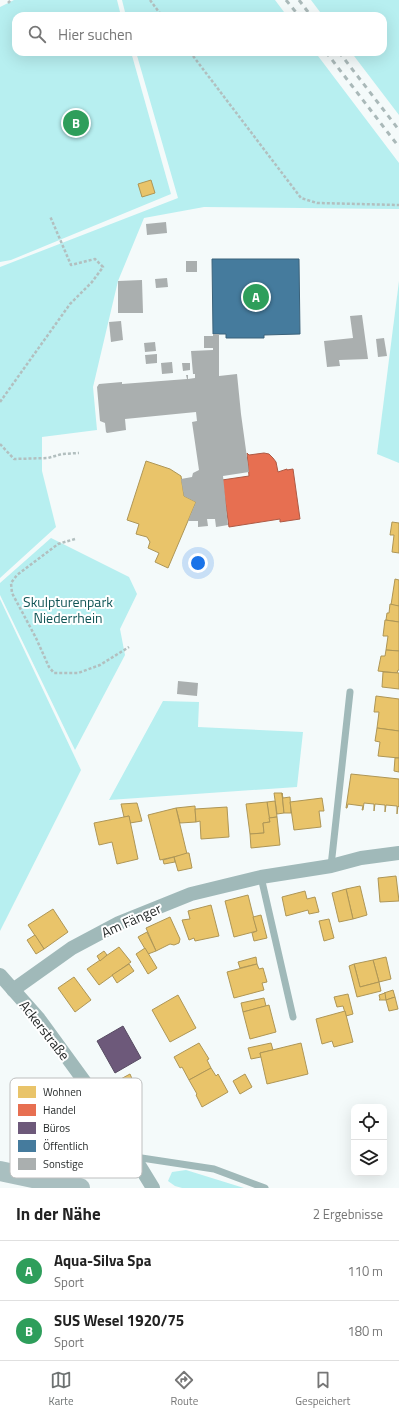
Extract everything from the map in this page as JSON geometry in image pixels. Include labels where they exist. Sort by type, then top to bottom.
[{"type":"main road","points":[[0,1171],[10,1173]]},
{"type":"main road","points":[[33,1178],[80,1188]]},
{"type":"street","name":"Am Fänger","points":[[13,990],[72,948],[119,923],[191,894],[261,877],[331,866],[361,858],[399,853]]},
{"type":"street","name":"Ackerstraße","points":[[0,975],[39,1019],[82,1078]]},
{"type":"street","name":"Ackerstraße","points":[[142,1170],[153,1188]]},
{"type":"lane","points":[[331,866],[350,692]]},
{"type":"lane","points":[[261,877],[293,1017]]},
{"type":"lane","points":[[142,1158],[214,1169],[265,1188]]},
{"type":"path","points":[[8,3],[11,0]]},
{"type":"path","points":[[150,0],[159,12]]},
{"type":"path","points":[[193,56],[301,198],[317,203],[399,205]]},
{"type":"path","points":[[0,402],[70,304],[92,282],[103,268],[95,259],[71,265],[50,216]]},
{"type":"path","points":[[0,444],[14,459],[48,458],[62,454],[79,453]]},
{"type":"path","points":[[75,539],[58,544],[17,575],[11,583],[12,593],[36,638],[49,667],[54,673],[78,673],[100,665],[129,647]]},
{"type":"green space","points":[[14,0],[117,0],[120,12],[12,12],[12,56],[132,56],[171,194],[11,260],[0,262],[0,7]]},
{"type":"green space","points":[[122,0],[275,0],[284,12],[125,12]]},
{"type":"green space","points":[[311,0],[399,0],[399,115],[354,56],[387,56],[387,12],[320,12]]},
{"type":"green space","points":[[137,56],[318,56],[399,163],[399,209],[204,207],[144,218],[118,281],[93,387],[97,430],[42,437],[42,471],[56,527],[0,578],[0,267],[178,198]]},
{"type":"green space","points":[[399,281],[399,463],[377,454]]},
{"type":"green space","name":"Skulpturenpark Niederrhein","points":[[51,538],[129,577],[137,594],[120,629],[125,655],[75,750],[0,595],[0,583]]},
{"type":"green space","points":[[0,599],[81,770],[0,931]]},
{"type":"green space","points":[[163,701],[199,702],[198,727],[303,732],[297,787],[109,800]]},
{"type":"green space","points":[[186,1170],[244,1188],[182,1188],[175,1186],[168,1181],[172,1172]]},
{"type":"building: Wohnen","points":[[151,180],[155,193],[142,197],[138,184]]},
{"type":"building: Wohnen","points":[[146,461],[170,469],[181,476],[184,496],[196,502],[168,568],[155,562],[159,553],[148,548],[150,542],[147,537],[136,534],[139,524],[127,520]]},
{"type":"building: Wohnen","points":[[392,522],[399,523],[399,553],[392,552],[394,535],[390,535]]},
{"type":"building: Wohnen","points":[[395,579],[399,580],[399,606],[391,605]]},
{"type":"building: Wohnen","points":[[390,604],[399,606],[399,622],[386,620],[387,613],[389,613]]},
{"type":"building: Wohnen","points":[[385,620],[399,622],[399,651],[386,650],[388,636],[383,636]]},
{"type":"building: Wohnen","points":[[386,650],[399,651],[399,670],[397,673],[378,671],[381,656],[385,656]]},
{"type":"building: Wohnen","points":[[383,672],[399,673],[399,689],[382,687]]},
{"type":"building: Wohnen","points":[[376,696],[399,699],[399,731],[377,728],[379,712],[374,712]]},
{"type":"building: Wohnen","points":[[377,728],[399,731],[399,758],[378,756],[380,742],[375,741]]},
{"type":"building: Wohnen","points":[[395,758],[399,758],[399,772],[394,771]]},
{"type":"building: Wohnen","points":[[351,774],[399,779],[399,807],[398,806],[397,814],[397,806],[386,805],[385,812],[385,805],[375,804],[374,811],[374,804],[364,803],[363,810],[363,806],[348,804],[346,808]]},
{"type":"building: Wohnen","points":[[274,793],[282,793],[284,813],[277,814]]},
{"type":"building: Wohnen","points":[[282,793],[283,798],[290,797],[291,813],[284,813]]},
{"type":"building: Wohnen","points":[[322,798],[324,811],[319,811],[321,827],[294,830],[290,802]]},
{"type":"building: Wohnen","points":[[275,801],[277,817],[269,818],[267,802]]},
{"type":"building: Wohnen","points":[[267,802],[270,822],[263,823],[264,833],[250,834],[246,804]]},
{"type":"building: Wohnen","points":[[137,803],[142,821],[130,823],[129,816],[124,817],[121,804]]},
{"type":"building: Wohnen","points":[[195,806],[196,822],[180,823],[176,808]]},
{"type":"building: Wohnen","points":[[227,807],[229,837],[201,839],[200,821],[196,822],[195,809]]},
{"type":"building: Wohnen","points":[[176,808],[187,854],[160,860],[148,815]]},
{"type":"building: Wohnen","points":[[129,816],[138,859],[117,864],[112,842],[99,845],[94,823]]},
{"type":"building: Wohnen","points":[[277,817],[280,845],[251,848],[250,834],[264,833],[263,823],[270,822],[269,818]]},
{"type":"building: Wohnen","points":[[189,853],[192,868],[178,871],[174,857]]},
{"type":"building: Wohnen","points":[[174,857],[175,862],[164,864],[163,860]]},
{"type":"building: Wohnen","points":[[396,876],[399,901],[380,902],[378,878]]},
{"type":"building: Wohnen","points":[[360,886],[367,915],[353,919],[346,889]]},
{"type":"building: Wohnen","points":[[346,889],[353,919],[339,922],[332,893]]},
{"type":"building: Wohnen","points":[[305,891],[307,899],[315,897],[319,912],[309,914],[308,910],[286,916],[282,897]]},
{"type":"building: Wohnen","points":[[248,895],[257,931],[234,937],[225,901]]},
{"type":"building: Wohnen","points":[[211,905],[219,936],[195,941],[194,938],[189,940],[182,920],[190,919],[188,911]]},
{"type":"building: Wohnen","points":[[53,909],[68,932],[44,949],[28,925]]},
{"type":"building: Wohnen","points":[[261,915],[267,938],[254,941],[252,933],[257,931],[253,917]]},
{"type":"building: Wohnen","points":[[170,917],[180,939],[179,943],[174,945],[170,944],[156,951],[146,928]]},
{"type":"building: Wohnen","points":[[329,919],[334,938],[324,941],[319,921]]},
{"type":"building: Wohnen","points":[[147,932],[156,951],[148,954],[138,937]]},
{"type":"building: Wohnen","points":[[35,935],[44,949],[36,954],[27,940]]},
{"type":"building: Wohnen","points":[[119,947],[131,962],[99,985],[87,969]]},
{"type":"building: Wohnen","points":[[145,948],[157,968],[148,974],[136,954]]},
{"type":"building: Wohnen","points":[[104,951],[107,955],[100,961],[97,956]]},
{"type":"building: Wohnen","points":[[256,957],[257,964],[240,968],[238,962]]},
{"type":"building: Wohnen","points":[[386,957],[391,979],[379,982],[373,960]]},
{"type":"building: Wohnen","points":[[373,960],[379,982],[360,987],[354,964]]},
{"type":"building: Wohnen","points":[[129,964],[134,971],[117,983],[112,975]]},
{"type":"building: Wohnen","points":[[257,964],[259,969],[263,968],[267,982],[262,983],[264,990],[234,998],[227,972]]},
{"type":"building: Wohnen","points":[[354,964],[360,987],[379,982],[381,991],[357,997],[349,966]]},
{"type":"building: Wohnen","points":[[74,977],[91,1000],[75,1012],[58,988]]},
{"type":"building: Wohnen","points":[[393,990],[395,997],[386,1000],[384,993]]},
{"type":"building: Wohnen","points":[[385,993],[386,1000],[379,1000],[379,995]]},
{"type":"building: Wohnen","points":[[348,994],[353,1014],[346,1016],[343,1006],[337,1007],[334,997]]},
{"type":"building: Wohnen","points":[[178,995],[196,1028],[170,1042],[152,1010]]},
{"type":"building: Wohnen","points":[[395,997],[398,1009],[389,1011],[386,1000]]},
{"type":"building: Wohnen","points":[[264,998],[266,1006],[243,1012],[241,1003]]},
{"type":"building: Wohnen","points":[[269,1005],[276,1032],[250,1039],[243,1012]]},
{"type":"building: Wohnen","points":[[345,1011],[353,1042],[334,1047],[332,1041],[322,1044],[316,1019]]},
{"type":"building: Wohnen","points":[[199,1043],[209,1059],[207,1060],[211,1068],[189,1080],[182,1067],[180,1068],[174,1057]]},
{"type":"building: Wohnen","points":[[271,1043],[273,1050],[260,1053],[261,1057],[251,1059],[248,1048]]},
{"type":"building: Wohnen","points":[[301,1043],[308,1074],[267,1084],[260,1053]]},
{"type":"building: Wohnen","points":[[211,1068],[216,1076],[218,1074],[228,1092],[202,1107],[189,1080]]},
{"type":"building: Wohnen","points":[[130,1074],[132,1078],[123,1078]]},
{"type":"building: Wohnen","points":[[245,1074],[252,1087],[240,1094],[233,1081]]},
{"type":"building: Handel","points":[[247,453],[249,455],[264,453],[269,454],[276,462],[278,472],[293,469],[300,519],[280,522],[280,519],[229,527],[222,480],[249,476]]},
{"type":"building: Büros","points":[[123,1026],[141,1058],[115,1073],[97,1041]]},
{"type":"building: Öffentlich","points":[[212,259],[299,259],[300,334],[264,335],[264,338],[226,338],[226,334],[213,334]]},
{"type":"building: Sonstige","points":[[166,222],[167,233],[147,235],[146,224]]},
{"type":"building: Sonstige","points":[[186,261],[197,261],[197,272],[186,272]]},
{"type":"building: Sonstige","points":[[167,278],[168,287],[156,288],[155,279]]},
{"type":"building: Sonstige","points":[[142,280],[143,313],[118,313],[118,281]]},
{"type":"building: Sonstige","points":[[362,315],[368,359],[339,360],[340,366],[327,367],[324,341],[353,338],[350,316]]},
{"type":"building: Sonstige","points":[[121,321],[123,340],[111,342],[109,322]]},
{"type":"building: Sonstige","points":[[213,334],[219,334],[219,376],[237,374],[249,472],[223,476],[228,525],[216,527],[215,519],[207,519],[208,526],[198,527],[198,521],[188,521],[196,502],[184,496],[181,479],[192,477],[193,473],[199,470],[192,422],[197,421],[196,412],[125,419],[126,430],[107,433],[105,423],[100,421],[97,387],[99,384],[122,382],[122,384],[187,379],[186,375],[188,375],[188,379],[195,378],[195,374],[193,374],[191,351],[213,350],[213,348],[204,348],[204,336],[213,336]]},
{"type":"building: Sonstige","points":[[384,338],[387,356],[378,357],[376,339]]},
{"type":"building: Sonstige","points":[[155,342],[156,351],[145,352],[144,343]]},
{"type":"building: Sonstige","points":[[157,354],[157,363],[146,364],[145,355]]},
{"type":"building: Sonstige","points":[[172,362],[173,373],[162,374],[161,363]]},
{"type":"building: Sonstige","points":[[182,363],[190,363],[190,370],[183,371]]},
{"type":"building: Sonstige","points":[[178,681],[198,683],[197,696],[177,694]]},
{"type":"railway","points":[[286,0],[296,12]]},
{"type":"railway","points":[[299,0],[308,12]]},
{"type":"railway","points":[[329,56],[399,147]]},
{"type":"railway","points":[[342,56],[399,130]]},
{"type":"place","name":"SUS Wesel 1920/75","points":[[76,123]]},
{"type":"place","name":"Aqua-Silva Spa","points":[[256,297]]}]
